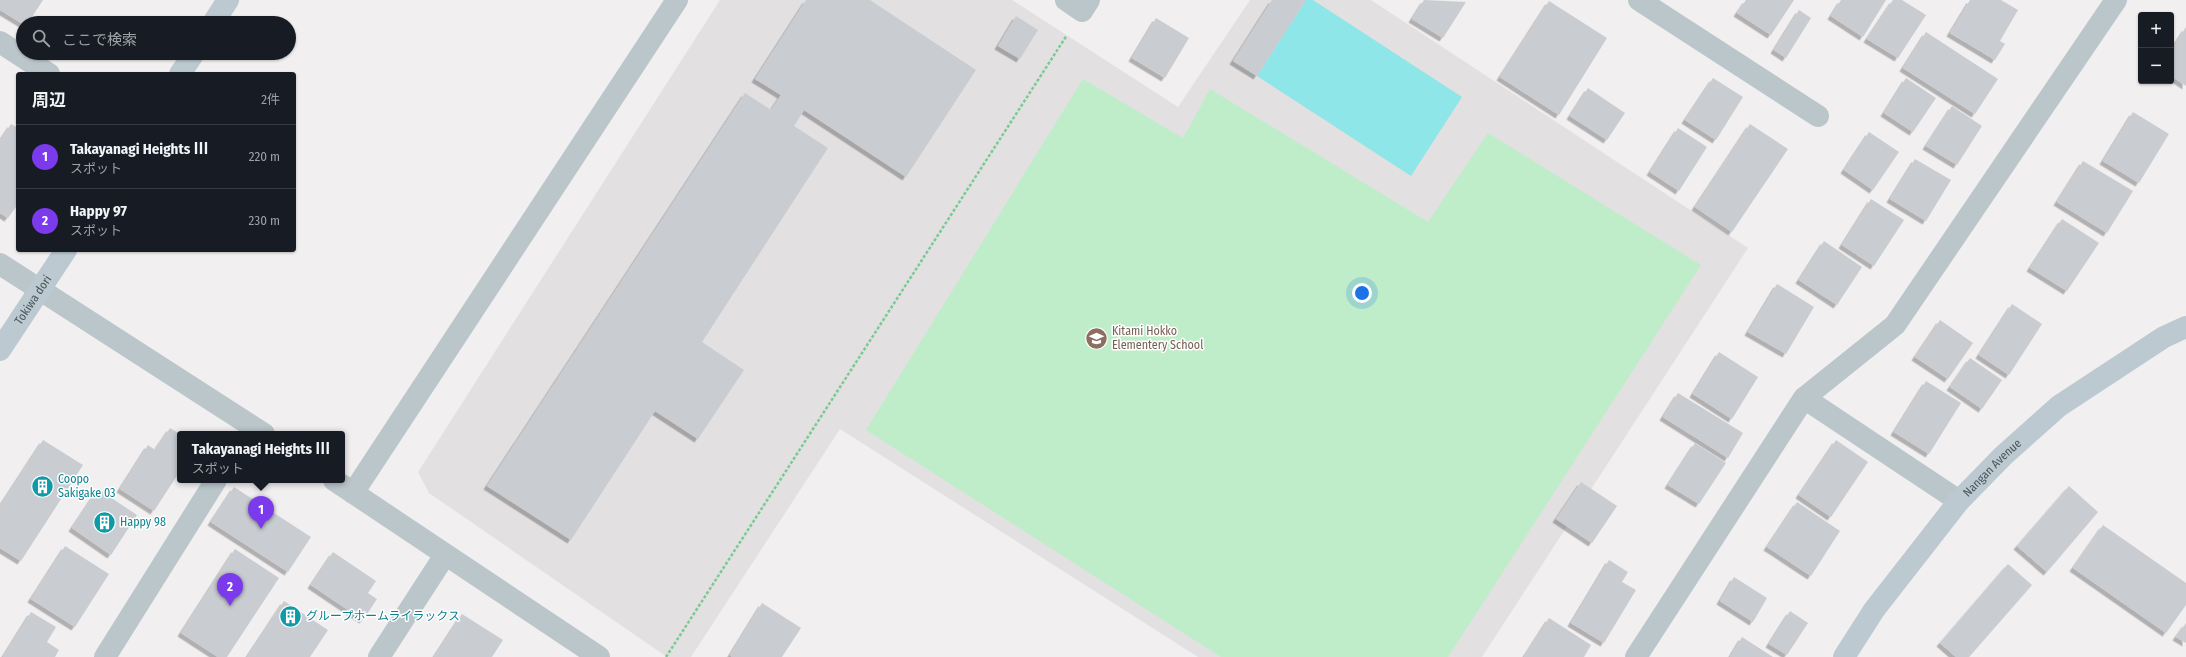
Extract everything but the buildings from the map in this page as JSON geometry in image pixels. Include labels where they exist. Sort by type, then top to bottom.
[{"type":"main road","points":[[218,16],[228,0]]},
{"type":"main road","points":[[181,72],[189,60]]},
{"type":"main road","name":"Tokiwa dori","points":[[0,350],[65,252]]},
{"type":"main road","name":"Nangan Avenue","points":[[1844,657],[1874,610],[1958,501],[2003,456],[2059,406],[2164,337],[2186,327]]},
{"type":"street","points":[[353,493],[677,0]]},
{"type":"street","points":[[1639,0],[1818,116]]},
{"type":"street","points":[[1636,657],[1804,398],[1896,326],[2116,0]]},
{"type":"street","points":[[0,42],[16,52]]},
{"type":"street","points":[[28,60],[46,72]]},
{"type":"street","points":[[0,264],[253,431]]},
{"type":"street","points":[[1804,398],[1958,501]]},
{"type":"street","points":[[105,657],[214,483]]},
{"type":"street","points":[[338,483],[599,657]]},
{"type":"street","points":[[379,657],[445,555]]},
{"type":"path","points":[[666,657],[1079,4]]},
{"type":"shaded area","name":"Kitami Hokko Elementery School","points":[[720,0],[1012,0],[1178,107],[1250,0],[1371,0],[1748,248],[1482,657],[1198,657],[840,429],[691,657],[667,657],[429,493],[418,472]]},
{"type":"green space","points":[[1083,79],[1183,138],[1210,89],[1428,222],[1488,133],[1701,265],[1448,657],[1221,657],[866,430]]},
{"type":"water","points":[[1306,0],[1313,0],[1462,97],[1411,176],[1257,76]]},
{"type":"place","name":"Kitami Hokko Elementery School","points":[[1097,338]]},
{"type":"place","name":"Coopo Sakigake 03","points":[[42,486]]},
{"type":"place","name":"Happy 98","points":[[104,522]]},
{"type":"place","name":"Takayanagi Heights Ⅲ","points":[[261,529]]},
{"type":"place","name":"Happy 97","points":[[230,606]]},
{"type":"place","name":"グループホームライラックス","points":[[290,616]]}]
